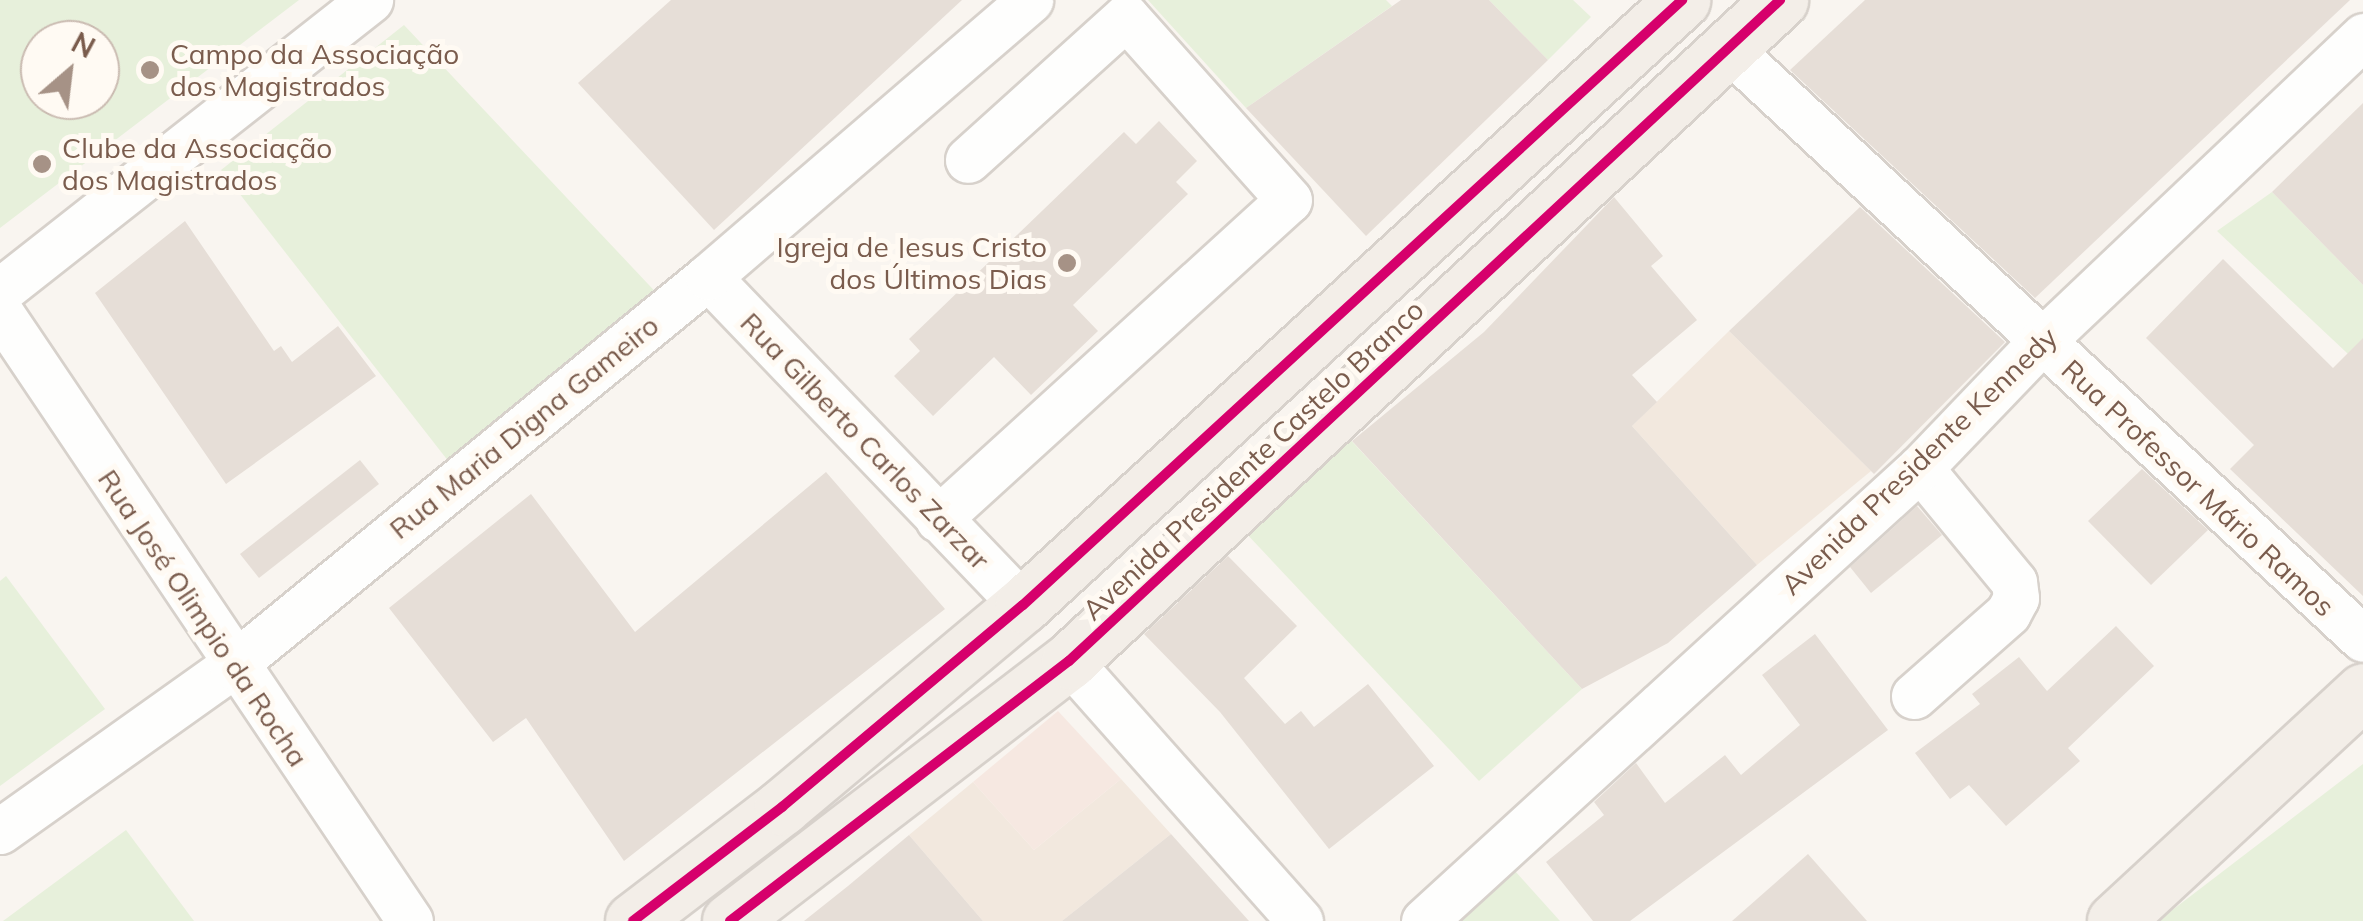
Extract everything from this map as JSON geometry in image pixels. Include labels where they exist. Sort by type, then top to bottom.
[{"type":"main road","name":"Avenida Presidente Castelo Branco","points":[[730,921],[1069,661],[1780,0]]},
{"type":"main road","name":"Avenida Presidente Castelo Branco","points":[[632,921],[782,807],[1022,606],[1374,285],[1672,3]]},
{"type":"main road","points":[[1374,285],[1420,338]]},
{"type":"main road","points":[[2115,921],[2363,691]]},
{"type":"street","points":[[0,292],[370,0]]},
{"type":"street","name":"Rua Maria Digna Gameiro","points":[[0,831],[232,666],[708,277],[1030,0]]},
{"type":"street","points":[[938,518],[1289,200],[1126,17],[968,160]]},
{"type":"street","name":"Avenida Presidente Kennedy","points":[[1424,921],[1920,468],[2040,343],[2363,36]]},
{"type":"street","name":"Rua Professor Mário Ramos","points":[[1728,48],[2040,343],[2363,639]]},
{"type":"street","name":"Rua Gilberto Carlos Zarzar","points":[[708,277],[1022,606]]},
{"type":"street","name":"Rua José Olimpio da Rocha","points":[[0,312],[232,666],[410,921]]},
{"type":"street","points":[[1914,696],[2008,614],[2016,598],[2014,582],[1920,468]]},
{"type":"street","points":[[1069,661],[1300,921]]},
{"type":"shaded area","points":[[1729,331],[1871,471],[1757,565],[1632,426]]},
{"type":"shaded area","points":[[1058,711],[1121,779],[1034,850],[973,782]]},
{"type":"shaded area","points":[[1121,779],[1171,834],[1062,921],[983,921],[909,835],[973,782],[1034,850]]},
{"type":"green space","name":"Campo da Associação dos Magistrados","points":[[0,0],[299,0],[0,228]]},
{"type":"green space","points":[[1148,0],[1386,0],[1392,6],[1246,108]]},
{"type":"green space","points":[[1489,0],[1573,0],[1591,17],[1548,60]]},
{"type":"green space","points":[[404,25],[665,302],[449,462],[221,170]]},
{"type":"green space","points":[[2272,192],[2363,285],[2363,368],[2217,231]]},
{"type":"green space","points":[[1346,435],[1582,689],[1479,781],[1243,530]]},
{"type":"green space","points":[[6,576],[105,709],[0,786],[0,581]]},
{"type":"green space","points":[[2363,764],[2363,921],[2158,921]]},
{"type":"green space","points":[[126,830],[194,921],[3,921]]},
{"type":"green space","points":[[1507,862],[1560,921],[1437,921]]},
{"type":"building","points":[[671,0],[962,0],[714,230],[578,83]]},
{"type":"building","points":[[1401,0],[1489,0],[1548,60],[1366,236],[1246,108]]},
{"type":"building","points":[[1865,0],[2350,0],[2035,298],[1790,70]]},
{"type":"building","points":[[2363,103],[2363,285],[2272,192]]},
{"type":"building","points":[[1159,121],[1197,161],[1176,182],[1188,194],[1073,305],[1098,331],[1031,395],[994,357],[933,416],[894,376],[920,351],[909,339],[1124,132],[1136,144]]},
{"type":"building","points":[[1614,197],[1663,256],[1651,266],[1697,320],[1632,375],[1657,402],[1632,426],[1757,565],[1668,643],[1582,689],[1352,441],[1484,332]]},
{"type":"building","points":[[1860,207],[2005,342],[1874,474],[1729,331]]},
{"type":"building","points":[[185,221],[274,351],[281,346],[292,362],[338,326],[376,376],[226,484],[95,293]]},
{"type":"building","points":[[2223,259],[2333,368],[2363,338],[2363,596],[2230,469],[2254,445],[2146,338]]},
{"type":"building","points":[[360,460],[379,484],[259,578],[240,554]]},
{"type":"building","points":[[2142,469],[2208,530],[2151,585],[2088,521]]},
{"type":"building","points":[[826,472],[945,609],[624,861],[526,718],[493,742],[389,608],[531,494],[635,632]]},
{"type":"building","points":[[1917,506],[1942,535],[1871,593],[1850,567]]},
{"type":"building","points":[[1228,556],[1297,626],[1244,678],[1285,724],[1301,711],[1314,727],[1368,684],[1434,766],[1329,849],[1220,712],[1144,634]]},
{"type":"building","points":[[2116,626],[2154,666],[2068,748],[2080,761],[2006,826],[1969,785],[1950,799],[1915,753],[1980,704],[1972,694],[2019,657],[2047,691]]},
{"type":"building","points":[[1815,634],[1888,730],[1630,921],[1593,921],[1546,862],[1604,815],[1594,802],[1636,763],[1665,803],[1725,755],[1741,775],[1800,725],[1762,675]]},
{"type":"building","points":[[1171,834],[1249,921],[1062,921]]},
{"type":"building","points":[[909,835],[983,921],[804,921],[848,886]]},
{"type":"building","points":[[1808,854],[1867,921],[1732,921]]},
{"type":"cycle path","points":[[633,921],[782,807],[1023,605],[1682,0]]},
{"type":"cycle path","points":[[730,921],[1069,661],[1780,0]]},
{"type":"place","name":"Campo da Associação dos Magistrados","points":[[150,70]]},
{"type":"place","name":"Clube da Associação dos Magistrados","points":[[42,164]]},
{"type":"place","name":"Igreja de Jesus Cristo dos Últimos Dias","points":[[1067,263]]}]
